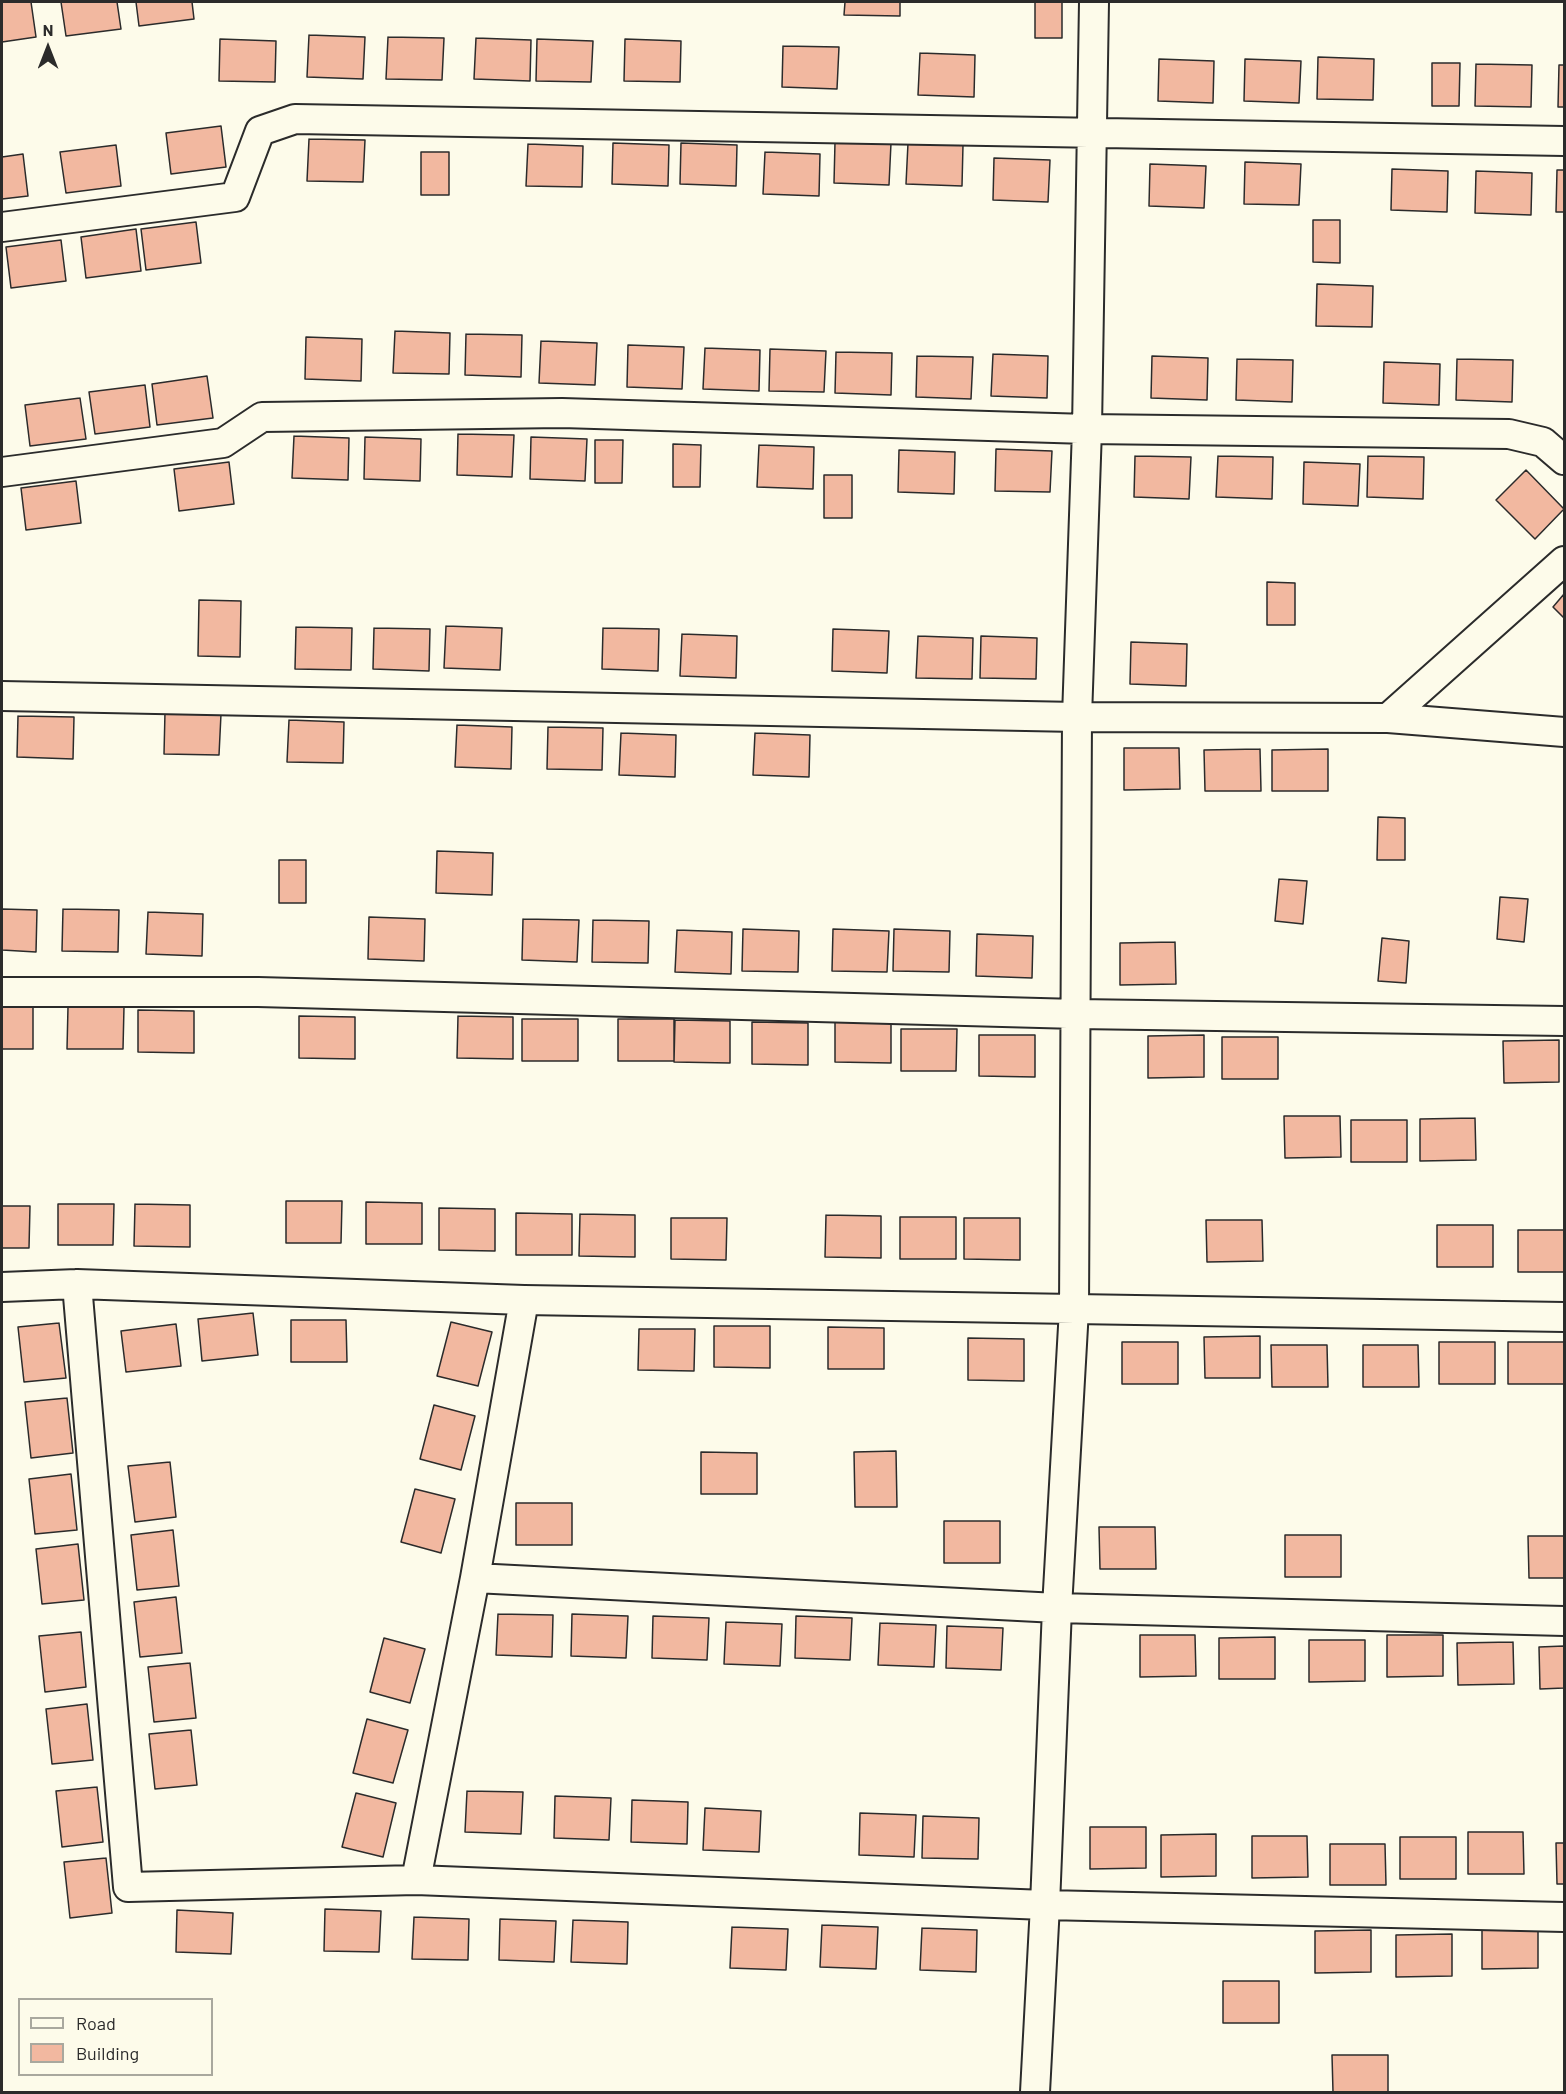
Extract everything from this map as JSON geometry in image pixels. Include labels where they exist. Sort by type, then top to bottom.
[{"type":"street","points":[[1035,2092],[1045,1905],[1056,1608],[1074,1310],[1077,717],[1087,429],[1094,2]]},
{"type":"street","points":[[2,227],[235,197],[260,131],[295,119],[1564,141]]},
{"type":"street","points":[[2,472],[223,443],[262,417],[562,413],[1087,429],[1509,434],[1543,442],[1564,460]]},
{"type":"street","points":[[1388,718],[1564,561]]},
{"type":"street","points":[[2,696],[1077,717],[1388,718],[1564,732]]},
{"type":"street","points":[[2,992],[258,992],[1077,1014],[1564,1021]]},
{"type":"street","points":[[2,1287],[77,1284],[524,1300],[1564,1317]]},
{"type":"street","points":[[77,1284],[128,1887],[416,1880],[1045,1905],[1564,1917]]},
{"type":"street","points":[[416,1880],[475,1578],[524,1300]]},
{"type":"street","points":[[475,1578],[1056,1608],[1564,1621]]},
{"type":"building","points":[[2,2],[31,2],[36,37],[2,42]]},
{"type":"building","points":[[61,2],[117,2],[121,29],[66,36]]},
{"type":"building","points":[[136,2],[192,2],[194,19],[139,26]]},
{"type":"building","points":[[845,2],[900,2],[900,16],[844,15]]},
{"type":"building","points":[[1035,2],[1062,2],[1062,38],[1035,38]]},
{"type":"building","points":[[309,35],[365,37],[363,79],[307,77]]},
{"type":"building","points":[[388,37],[444,38],[442,80],[386,79]]},
{"type":"building","points":[[476,38],[531,40],[530,81],[474,79]]},
{"type":"building","points":[[220,39],[276,41],[275,82],[219,81]]},
{"type":"building","points":[[537,39],[593,41],[591,82],[536,81]]},
{"type":"building","points":[[625,39],[681,41],[680,82],[624,81]]},
{"type":"building","points":[[783,46],[839,47],[837,89],[782,87]]},
{"type":"building","points":[[920,53],[975,55],[974,97],[918,95]]},
{"type":"building","points":[[1318,57],[1374,59],[1373,100],[1317,99]]},
{"type":"building","points":[[1159,59],[1214,61],[1213,103],[1158,101]]},
{"type":"building","points":[[1245,59],[1301,61],[1299,103],[1244,101]]},
{"type":"building","points":[[1432,63],[1460,63],[1459,106],[1432,106]]},
{"type":"building","points":[[1476,64],[1532,65],[1531,107],[1475,106]]},
{"type":"building","points":[[1559,65],[1564,65],[1564,107],[1558,107]]},
{"type":"building","points":[[221,126],[226,167],[171,174],[166,133]]},
{"type":"building","points":[[309,139],[365,140],[363,182],[307,181]]},
{"type":"building","points":[[835,142],[891,143],[889,185],[834,183]]},
{"type":"building","points":[[613,143],[669,145],[668,186],[612,184]]},
{"type":"building","points":[[681,143],[737,145],[736,186],[680,184]]},
{"type":"building","points":[[908,143],[963,145],[962,186],[906,184]]},
{"type":"building","points":[[528,144],[583,146],[582,187],[526,186]]},
{"type":"building","points":[[116,145],[121,186],[66,193],[60,152]]},
{"type":"building","points":[[421,152],[449,152],[449,195],[421,195]]},
{"type":"building","points":[[765,152],[820,154],[819,196],[763,194]]},
{"type":"building","points":[[23,154],[28,196],[2,199],[2,157]]},
{"type":"building","points":[[994,158],[1050,160],[1048,202],[993,200]]},
{"type":"building","points":[[1245,162],[1301,164],[1299,205],[1244,204]]},
{"type":"building","points":[[1150,164],[1206,166],[1204,208],[1149,206]]},
{"type":"building","points":[[1392,169],[1448,171],[1447,212],[1391,210]]},
{"type":"building","points":[[1557,170],[1564,170],[1564,212],[1556,212]]},
{"type":"building","points":[[1476,171],[1532,173],[1531,215],[1475,213]]},
{"type":"building","points":[[1313,220],[1340,220],[1340,263],[1313,262]]},
{"type":"building","points":[[196,222],[201,263],[146,270],[141,229]]},
{"type":"building","points":[[136,229],[141,271],[86,278],[81,237]]},
{"type":"building","points":[[61,240],[66,281],[11,288],[6,247]]},
{"type":"building","points":[[1317,284],[1373,286],[1372,327],[1316,326]]},
{"type":"building","points":[[395,331],[450,333],[449,374],[393,373]]},
{"type":"building","points":[[466,334],[522,335],[521,377],[465,375]]},
{"type":"building","points":[[306,337],[362,339],[361,381],[305,379]]},
{"type":"building","points":[[541,341],[597,343],[595,385],[539,383]]},
{"type":"building","points":[[628,345],[684,347],[682,389],[627,387]]},
{"type":"building","points":[[705,348],[760,350],[759,391],[703,389]]},
{"type":"building","points":[[770,349],[826,351],[824,392],[769,391]]},
{"type":"building","points":[[836,352],[892,353],[891,395],[835,393]]},
{"type":"building","points":[[993,354],[1048,356],[1047,398],[991,396]]},
{"type":"building","points":[[917,356],[973,357],[971,399],[916,397]]},
{"type":"building","points":[[1152,356],[1208,358],[1207,400],[1151,398]]},
{"type":"building","points":[[1237,359],[1293,360],[1292,402],[1236,400]]},
{"type":"building","points":[[1457,359],[1513,360],[1512,402],[1456,400]]},
{"type":"building","points":[[1384,362],[1440,364],[1439,405],[1383,403]]},
{"type":"building","points":[[207,376],[213,418],[157,425],[152,384]]},
{"type":"building","points":[[145,385],[150,427],[95,434],[89,392]]},
{"type":"building","points":[[80,398],[86,439],[30,446],[25,405]]},
{"type":"building","points":[[458,434],[514,435],[512,477],[457,475]]},
{"type":"building","points":[[294,436],[349,438],[348,480],[292,478]]},
{"type":"building","points":[[365,437],[421,439],[420,481],[364,479]]},
{"type":"building","points":[[531,437],[587,439],[585,481],[530,479]]},
{"type":"building","points":[[595,440],[623,440],[622,483],[595,483]]},
{"type":"building","points":[[673,444],[701,445],[700,487],[673,487]]},
{"type":"building","points":[[759,445],[814,447],[813,489],[757,487]]},
{"type":"building","points":[[996,449],[1052,451],[1050,492],[995,491]]},
{"type":"building","points":[[899,450],[955,452],[954,494],[898,492]]},
{"type":"building","points":[[1135,456],[1191,457],[1189,499],[1134,497]]},
{"type":"building","points":[[1218,456],[1273,457],[1272,499],[1216,497]]},
{"type":"building","points":[[1368,456],[1424,457],[1423,499],[1367,497]]},
{"type":"building","points":[[229,462],[234,504],[179,511],[174,469]]},
{"type":"building","points":[[1304,462],[1360,464],[1358,506],[1303,504]]},
{"type":"building","points":[[1526,470],[1564,509],[1535,539],[1496,500]]},
{"type":"building","points":[[824,475],[852,475],[852,518],[824,518]]},
{"type":"building","points":[[76,481],[81,523],[26,530],[21,488]]},
{"type":"building","points":[[1267,582],[1295,583],[1295,625],[1267,625]]},
{"type":"building","points":[[1564,594],[1564,618],[1553,607]]},
{"type":"building","points":[[199,600],[241,601],[240,657],[198,656]]},
{"type":"building","points":[[446,626],[502,628],[500,670],[444,668]]},
{"type":"building","points":[[296,627],[352,628],[351,670],[295,669]]},
{"type":"building","points":[[374,628],[430,629],[429,671],[373,669]]},
{"type":"building","points":[[603,628],[659,629],[658,671],[602,669]]},
{"type":"building","points":[[833,629],[889,631],[887,673],[832,671]]},
{"type":"building","points":[[682,634],[737,636],[736,678],[680,676]]},
{"type":"building","points":[[918,636],[973,638],[972,679],[916,678]]},
{"type":"building","points":[[981,636],[1037,638],[1036,679],[980,678]]},
{"type":"building","points":[[1131,642],[1187,644],[1186,686],[1130,684]]},
{"type":"building","points":[[165,712],[221,714],[219,755],[164,754]]},
{"type":"building","points":[[18,716],[74,717],[73,759],[17,757]]},
{"type":"building","points":[[289,720],[344,722],[343,763],[287,762]]},
{"type":"building","points":[[457,725],[512,727],[511,769],[455,767]]},
{"type":"building","points":[[548,727],[603,728],[602,770],[547,769]]},
{"type":"building","points":[[621,733],[676,735],[675,777],[619,775]]},
{"type":"building","points":[[755,733],[810,735],[809,777],[753,775]]},
{"type":"building","points":[[1124,748],[1179,748],[1180,789],[1124,790]]},
{"type":"building","points":[[1260,749],[1261,791],[1205,791],[1204,750]]},
{"type":"building","points":[[1328,749],[1328,791],[1272,791],[1272,750]]},
{"type":"building","points":[[1378,817],[1405,818],[1405,860],[1377,860]]},
{"type":"building","points":[[437,851],[493,853],[492,895],[436,893]]},
{"type":"building","points":[[279,860],[306,860],[306,903],[279,903]]},
{"type":"building","points":[[1279,879],[1307,881],[1303,924],[1275,921]]},
{"type":"building","points":[[1500,897],[1528,899],[1524,942],[1497,939]]},
{"type":"building","points":[[2,909],[37,910],[36,952],[2,950]]},
{"type":"building","points":[[63,909],[119,910],[118,952],[62,951]]},
{"type":"building","points":[[148,912],[203,914],[202,956],[146,954]]},
{"type":"building","points":[[369,917],[425,919],[424,961],[368,959]]},
{"type":"building","points":[[523,919],[579,920],[577,962],[522,960]]},
{"type":"building","points":[[593,920],[649,921],[648,963],[592,962]]},
{"type":"building","points":[[743,929],[799,931],[798,972],[742,971]]},
{"type":"building","points":[[833,929],[889,931],[887,972],[832,971]]},
{"type":"building","points":[[894,929],[950,931],[949,972],[893,971]]},
{"type":"building","points":[[677,930],[732,932],[731,974],[675,972]]},
{"type":"building","points":[[977,934],[1033,936],[1032,978],[976,976]]},
{"type":"building","points":[[1382,938],[1409,941],[1406,983],[1378,981]]},
{"type":"building","points":[[1175,942],[1176,984],[1120,985],[1120,943]]},
{"type":"building","points":[[2,1007],[33,1007],[33,1049],[2,1049]]},
{"type":"building","points":[[68,1007],[124,1007],[123,1049],[67,1049]]},
{"type":"building","points":[[138,1010],[194,1011],[194,1053],[138,1052]]},
{"type":"building","points":[[299,1016],[355,1017],[355,1059],[299,1058]]},
{"type":"building","points":[[458,1016],[513,1017],[513,1059],[457,1058]]},
{"type":"building","points":[[522,1019],[578,1019],[578,1061],[522,1061]]},
{"type":"building","points":[[618,1019],[674,1019],[674,1061],[618,1061]]},
{"type":"building","points":[[675,1020],[730,1021],[730,1063],[674,1062]]},
{"type":"building","points":[[835,1020],[891,1021],[891,1063],[835,1062]]},
{"type":"building","points":[[752,1022],[808,1023],[808,1065],[752,1064]]},
{"type":"building","points":[[901,1029],[957,1029],[956,1071],[901,1071]]},
{"type":"building","points":[[979,1035],[1035,1035],[1035,1077],[979,1076]]},
{"type":"building","points":[[1204,1035],[1204,1077],[1148,1078],[1148,1036]]},
{"type":"building","points":[[1222,1037],[1278,1037],[1278,1079],[1222,1079]]},
{"type":"building","points":[[1559,1040],[1559,1082],[1504,1083],[1503,1041]]},
{"type":"building","points":[[1284,1116],[1340,1116],[1341,1157],[1285,1158]]},
{"type":"building","points":[[1475,1118],[1476,1160],[1420,1161],[1420,1119]]},
{"type":"building","points":[[1351,1120],[1407,1120],[1407,1162],[1351,1162]]},
{"type":"building","points":[[286,1201],[342,1201],[341,1243],[286,1243]]},
{"type":"building","points":[[366,1202],[422,1203],[422,1244],[366,1244]]},
{"type":"building","points":[[58,1204],[114,1204],[113,1245],[58,1245]]},
{"type":"building","points":[[135,1204],[190,1205],[190,1247],[134,1246]]},
{"type":"building","points":[[2,1206],[30,1206],[29,1248],[2,1248]]},
{"type":"building","points":[[439,1208],[495,1209],[495,1251],[439,1250]]},
{"type":"building","points":[[516,1213],[572,1214],[572,1255],[516,1255]]},
{"type":"building","points":[[580,1214],[635,1215],[635,1257],[579,1256]]},
{"type":"building","points":[[826,1215],[881,1216],[881,1258],[825,1257]]},
{"type":"building","points":[[900,1217],[956,1217],[956,1259],[900,1259]]},
{"type":"building","points":[[671,1218],[727,1218],[726,1260],[671,1259]]},
{"type":"building","points":[[964,1218],[1020,1218],[1020,1260],[964,1259]]},
{"type":"building","points":[[1206,1220],[1262,1220],[1263,1261],[1207,1262]]},
{"type":"building","points":[[1437,1225],[1493,1225],[1493,1267],[1437,1267]]},
{"type":"building","points":[[1518,1230],[1564,1230],[1564,1272],[1518,1272]]},
{"type":"building","points":[[253,1313],[258,1355],[202,1361],[198,1319]]},
{"type":"building","points":[[291,1320],[346,1320],[347,1362],[291,1362]]},
{"type":"building","points":[[451,1322],[492,1332],[478,1386],[437,1376]]},
{"type":"building","points":[[59,1323],[66,1378],[24,1382],[18,1327]]},
{"type":"building","points":[[176,1324],[181,1366],[126,1372],[121,1331]]},
{"type":"building","points":[[714,1326],[770,1326],[770,1368],[714,1367]]},
{"type":"building","points":[[828,1327],[884,1328],[884,1369],[828,1369]]},
{"type":"building","points":[[639,1329],[695,1329],[694,1371],[638,1370]]},
{"type":"building","points":[[1260,1336],[1260,1378],[1205,1378],[1204,1337]]},
{"type":"building","points":[[968,1338],[1024,1339],[1024,1381],[968,1380]]},
{"type":"building","points":[[1122,1342],[1178,1342],[1178,1384],[1122,1384]]},
{"type":"building","points":[[1439,1342],[1495,1342],[1495,1384],[1439,1384]]},
{"type":"building","points":[[1508,1342],[1564,1342],[1564,1384],[1508,1384]]},
{"type":"building","points":[[1271,1345],[1327,1345],[1328,1387],[1272,1387]]},
{"type":"building","points":[[1363,1345],[1418,1345],[1419,1387],[1363,1387]]},
{"type":"building","points":[[67,1398],[73,1453],[31,1458],[25,1402]]},
{"type":"building","points":[[434,1405],[475,1416],[461,1470],[420,1459]]},
{"type":"building","points":[[896,1451],[897,1507],[855,1507],[854,1452]]},
{"type":"building","points":[[701,1452],[757,1453],[757,1494],[701,1494]]},
{"type":"building","points":[[170,1462],[176,1517],[135,1522],[128,1466]]},
{"type":"building","points":[[71,1474],[77,1530],[35,1534],[29,1479]]},
{"type":"building","points":[[415,1489],[455,1499],[441,1553],[401,1542]]},
{"type":"building","points":[[516,1503],[572,1503],[572,1545],[516,1545]]},
{"type":"building","points":[[944,1521],[1000,1521],[1000,1563],[944,1563]]},
{"type":"building","points":[[1099,1527],[1155,1527],[1156,1569],[1100,1569]]},
{"type":"building","points":[[173,1530],[179,1586],[137,1590],[131,1535]]},
{"type":"building","points":[[1285,1535],[1341,1535],[1341,1577],[1285,1577]]},
{"type":"building","points":[[1528,1536],[1564,1536],[1564,1578],[1529,1578]]},
{"type":"building","points":[[78,1544],[84,1600],[42,1604],[36,1549]]},
{"type":"building","points":[[176,1597],[182,1653],[140,1657],[134,1602]]},
{"type":"building","points":[[498,1614],[553,1615],[552,1657],[496,1655]]},
{"type":"building","points":[[572,1614],[628,1616],[626,1658],[571,1656]]},
{"type":"building","points":[[653,1616],[709,1618],[707,1660],[652,1658]]},
{"type":"building","points":[[796,1616],[852,1618],[850,1660],[795,1658]]},
{"type":"building","points":[[726,1622],[782,1624],[780,1666],[724,1664]]},
{"type":"building","points":[[880,1623],[936,1625],[934,1667],[878,1665]]},
{"type":"building","points":[[947,1626],[1003,1628],[1001,1670],[946,1668]]},
{"type":"building","points":[[81,1632],[86,1687],[45,1692],[39,1636]]},
{"type":"building","points":[[1140,1635],[1195,1635],[1196,1676],[1140,1677]]},
{"type":"building","points":[[1387,1635],[1443,1635],[1443,1676],[1387,1677]]},
{"type":"building","points":[[1275,1637],[1275,1679],[1219,1679],[1219,1638]]},
{"type":"building","points":[[384,1638],[425,1649],[410,1703],[370,1692]]},
{"type":"building","points":[[1309,1640],[1365,1640],[1365,1681],[1309,1682]]},
{"type":"building","points":[[1513,1642],[1514,1684],[1458,1685],[1457,1643]]},
{"type":"building","points":[[1564,1646],[1564,1688],[1540,1689],[1539,1647]]},
{"type":"building","points":[[190,1663],[196,1718],[154,1722],[148,1667]]},
{"type":"building","points":[[87,1704],[93,1760],[52,1764],[46,1709]]},
{"type":"building","points":[[367,1719],[408,1730],[393,1783],[353,1773]]},
{"type":"building","points":[[191,1730],[197,1785],[155,1789],[149,1734]]},
{"type":"building","points":[[97,1787],[103,1842],[62,1847],[56,1791]]},
{"type":"building","points":[[467,1791],[523,1792],[521,1834],[465,1832]]},
{"type":"building","points":[[356,1793],[396,1803],[383,1857],[342,1847]]},
{"type":"building","points":[[555,1796],[611,1798],[609,1840],[554,1838]]},
{"type":"building","points":[[632,1800],[688,1802],[687,1844],[631,1842]]},
{"type":"building","points":[[705,1808],[761,1811],[759,1852],[703,1850]]},
{"type":"building","points":[[860,1813],[916,1815],[914,1857],[859,1855]]},
{"type":"building","points":[[923,1816],[979,1818],[978,1859],[922,1858]]},
{"type":"building","points":[[1090,1827],[1146,1827],[1146,1868],[1090,1869]]},
{"type":"building","points":[[1468,1832],[1523,1832],[1524,1874],[1468,1874]]},
{"type":"building","points":[[1216,1834],[1216,1876],[1161,1877],[1161,1835]]},
{"type":"building","points":[[1252,1836],[1307,1836],[1308,1877],[1252,1878]]},
{"type":"building","points":[[1400,1837],[1456,1837],[1456,1879],[1400,1879]]},
{"type":"building","points":[[1556,1843],[1564,1843],[1564,1884],[1557,1884]]},
{"type":"building","points":[[1330,1844],[1385,1844],[1386,1885],[1330,1885]]},
{"type":"building","points":[[106,1858],[112,1913],[70,1918],[64,1862]]},
{"type":"building","points":[[325,1909],[381,1911],[379,1952],[324,1951]]},
{"type":"building","points":[[177,1910],[233,1913],[231,1954],[176,1952]]},
{"type":"building","points":[[414,1917],[469,1919],[468,1960],[412,1959]]},
{"type":"building","points":[[500,1919],[556,1921],[554,1962],[499,1960]]},
{"type":"building","points":[[573,1920],[628,1922],[627,1964],[571,1962]]},
{"type":"building","points":[[822,1925],[878,1927],[876,1969],[820,1967]]},
{"type":"building","points":[[732,1927],[788,1929],[786,1970],[730,1968]]},
{"type":"building","points":[[1482,1927],[1538,1927],[1538,1968],[1482,1969]]},
{"type":"building","points":[[922,1928],[977,1930],[976,1972],[920,1970]]},
{"type":"building","points":[[1371,1930],[1371,1972],[1315,1973],[1315,1931]]},
{"type":"building","points":[[1452,1934],[1452,1976],[1396,1977],[1396,1935]]},
{"type":"building","points":[[1223,1981],[1279,1981],[1279,2023],[1223,2023]]},
{"type":"building","points":[[1332,2055],[1388,2055],[1388,2092],[1333,2092]]}]
